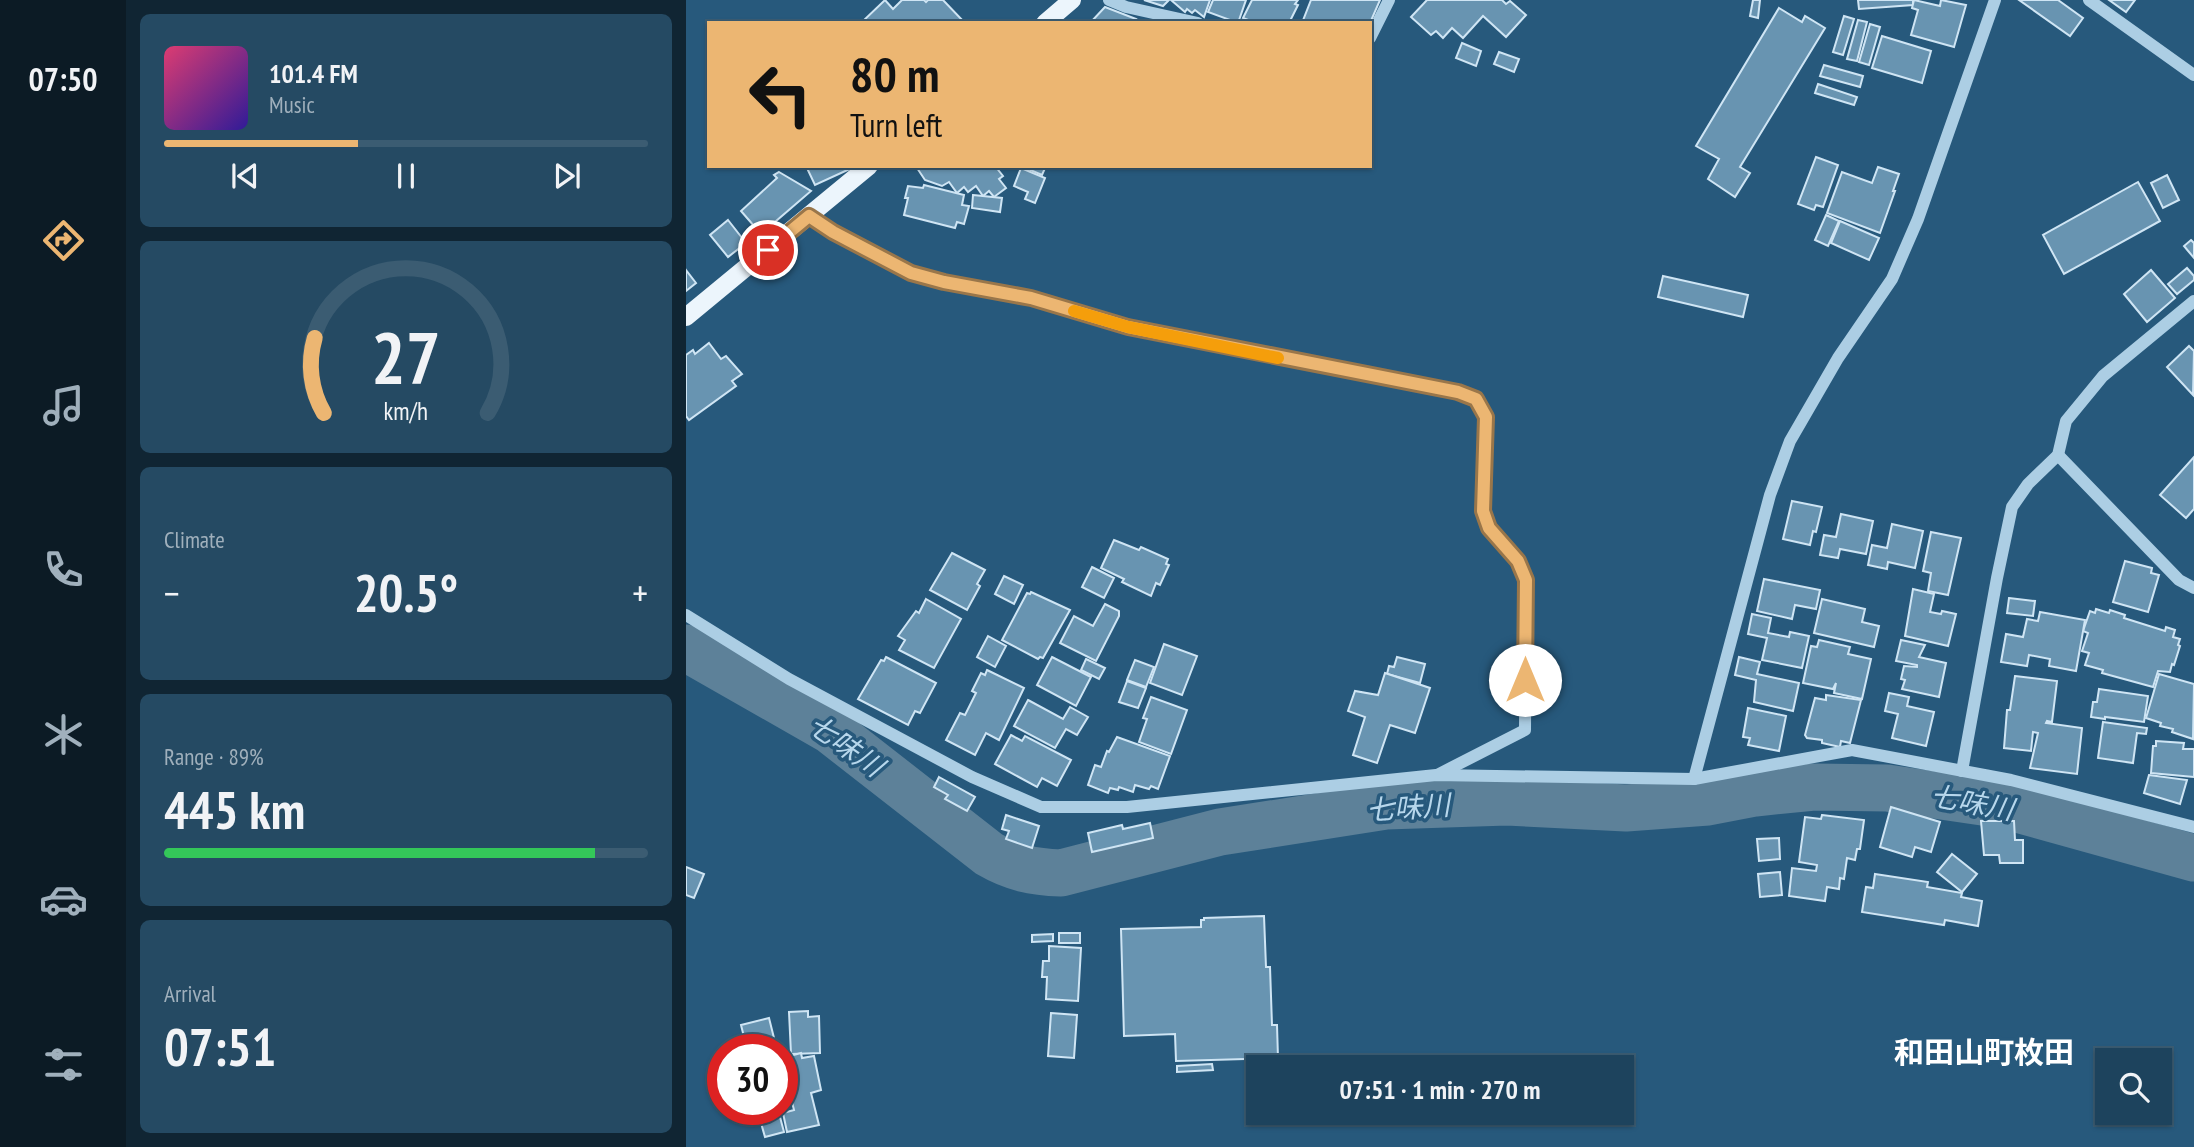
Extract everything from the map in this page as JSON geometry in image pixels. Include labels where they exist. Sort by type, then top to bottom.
[{"type":"main road","points":[[1047,21],[1072,0]]},
{"type":"main road","points":[[686,317],[867,168]]},
{"type":"street","points":[[1109,0],[1126,7],[1189,21]]},
{"type":"street","points":[[1372,34],[1389,0]]},
{"type":"street","points":[[1694,779],[1770,495],[1790,441],[1838,358],[1892,279],[1918,219],[1995,0]]},
{"type":"street","points":[[2089,0],[2194,75]]},
{"type":"street","points":[[809,216],[833,232],[911,273],[1031,298],[1128,327],[1458,392],[1476,399],[1486,417],[1483,511],[1489,528],[1518,561],[1526,580],[1525,730],[1436,775]]},
{"type":"street","points":[[1962,771],[2012,508],[2028,484],[2058,455],[2066,421],[2103,376],[2194,301]]},
{"type":"street","points":[[2058,455],[2179,580],[2194,588]]},
{"type":"street","points":[[686,615],[789,679],[972,777],[1041,807],[1127,807],[1436,775],[1694,779],[1852,750],[2011,780],[2194,827]]},
{"type":"building","points":[[885,0],[893,9],[902,0],[943,0],[963,21],[863,21]]},
{"type":"building","points":[[1144,0],[1169,0],[1163,6]]},
{"type":"building","points":[[1171,0],[1210,0],[1204,17],[1195,10],[1192,13],[1187,9],[1185,12]]},
{"type":"building","points":[[1213,0],[1246,0],[1239,21],[1208,12]]},
{"type":"building","points":[[1252,0],[1298,0],[1290,21],[1251,21],[1243,18]]},
{"type":"building","points":[[1311,0],[1380,0],[1371,21],[1303,21]]},
{"type":"building","points":[[1427,0],[1502,0],[1506,4],[1510,1],[1526,15],[1506,37],[1483,16],[1463,38],[1452,28],[1443,38],[1436,31],[1431,35],[1411,17]]},
{"type":"building","points":[[1753,0],[1760,0],[1758,18],[1750,16]]},
{"type":"building","points":[[1858,0],[1913,0],[1913,5],[1859,9]]},
{"type":"building","points":[[1914,0],[1940,6],[1941,0],[1966,5],[1954,47],[1911,35],[1918,10],[1912,8]]},
{"type":"building","points":[[2019,0],[2058,0],[2083,18],[2070,36]]},
{"type":"building","points":[[2109,0],[2135,0],[2126,12]]},
{"type":"building","points":[[1105,7],[1136,19],[1134,21],[1092,21]]},
{"type":"building","points":[[1779,8],[1802,22],[1805,16],[1825,28],[1740,167],[1750,173],[1735,197],[1708,179],[1719,159],[1696,146]]},
{"type":"building","points":[[1844,16],[1854,19],[1843,55],[1833,52]]},
{"type":"building","points":[[1858,20],[1867,22],[1857,61],[1847,59]]},
{"type":"building","points":[[1870,24],[1880,27],[1869,65],[1859,62]]},
{"type":"building","points":[[1882,36],[1931,51],[1922,83],[1872,68]]},
{"type":"building","points":[[1462,43],[1481,51],[1476,66],[1456,58]]},
{"type":"building","points":[[1499,52],[1519,59],[1514,72],[1494,64]]},
{"type":"building","points":[[1824,65],[1863,76],[1860,87],[1820,76]]},
{"type":"building","points":[[1818,84],[1857,97],[1854,105],[1815,93]]},
{"type":"building","points":[[1816,157],[1838,165],[1823,207],[1816,205],[1814,210],[1798,204]]},
{"type":"building","points":[[1878,167],[1899,174],[1880,233],[1827,213],[1842,172],[1872,183]]},
{"type":"building","points":[[807,168],[852,168],[815,185]]},
{"type":"building","points":[[917,168],[997,168],[1003,176],[999,179],[1006,188],[994,197],[989,191],[983,196],[976,186],[968,192],[964,187],[957,193],[949,182],[942,186],[925,180]]},
{"type":"building","points":[[1021,168],[1045,178],[1035,203],[1025,199],[1028,192],[1014,186]]},
{"type":"building","points":[[1026,168],[1045,168],[1042,175]]},
{"type":"building","points":[[779,172],[811,191],[761,234],[741,211],[777,178],[774,175]]},
{"type":"building","points":[[2167,175],[2179,200],[2163,208],[2151,183]]},
{"type":"building","points":[[2138,182],[2160,221],[2064,274],[2043,235]]},
{"type":"building","points":[[924,185],[964,195],[962,205],[969,206],[964,224],[957,222],[955,228],[904,215],[908,186],[923,188]]},
{"type":"building","points":[[973,195],[1002,198],[1000,212],[972,208]]},
{"type":"building","points":[[1826,215],[1839,221],[1828,246],[1815,240]]},
{"type":"building","points":[[728,220],[746,243],[728,257],[710,235]]},
{"type":"building","points":[[1840,221],[1879,238],[1869,260],[1831,243]]},
{"type":"building","points":[[2191,240],[2194,243],[2194,258],[2184,246]]},
{"type":"building","points":[[2187,268],[2194,280],[2177,294],[2168,284]]},
{"type":"building","points":[[686,270],[696,283],[686,291]]},
{"type":"building","points":[[2151,270],[2175,298],[2147,322],[2124,294]]},
{"type":"building","points":[[1663,276],[1748,295],[1743,317],[1658,297]]},
{"type":"building","points":[[709,343],[721,359],[726,356],[742,374],[732,381],[736,386],[689,420],[686,416],[686,355],[693,350],[695,354]]},
{"type":"building","points":[[2189,346],[2194,351],[2193,395],[2167,367]]},
{"type":"building","points":[[2194,457],[2194,509],[2186,518],[2160,495]]},
{"type":"building","points":[[1792,501],[1822,507],[1810,545],[1783,539]]},
{"type":"building","points":[[1841,514],[1873,521],[1866,554],[1840,549],[1838,558],[1820,555],[1824,535],[1836,537]]},
{"type":"building","points":[[1892,524],[1923,531],[1915,568],[1888,562],[1887,569],[1868,565],[1872,545],[1887,548]]},
{"type":"building","points":[[1931,532],[1961,538],[1948,595],[1928,591],[1931,573],[1923,571]]},
{"type":"building","points":[[1114,540],[1139,550],[1141,547],[1168,559],[1166,564],[1169,565],[1160,585],[1156,583],[1151,596],[1101,568]]},
{"type":"building","points":[[952,553],[985,570],[967,610],[930,590]]},
{"type":"building","points":[[2125,561],[2152,568],[2151,573],[2159,575],[2148,612],[2113,602]]},
{"type":"building","points":[[1092,567],[1114,578],[1104,598],[1082,587]]},
{"type":"building","points":[[1004,576],[1023,585],[1014,604],[995,594]]},
{"type":"building","points":[[1764,579],[1820,590],[1816,609],[1795,605],[1792,619],[1757,611]]},
{"type":"building","points":[[1913,589],[1934,594],[1930,612],[1956,614],[1948,646],[1905,636]]},
{"type":"building","points":[[1031,592],[1070,610],[1043,658],[1038,659],[1002,640],[1027,593]]},
{"type":"building","points":[[2009,598],[2035,601],[2033,616],[2007,613]]},
{"type":"building","points":[[926,599],[961,619],[934,668],[899,650],[905,640],[898,636],[916,611],[919,613]]},
{"type":"building","points":[[1822,599],[1865,609],[1862,622],[1879,626],[1874,647],[1814,633]]},
{"type":"building","points":[[1105,604],[1119,611],[1119,616],[1096,661],[1060,643],[1074,616],[1093,626]]},
{"type":"building","points":[[2096,609],[2109,613],[2110,610],[2125,615],[2124,618],[2165,631],[2166,627],[2175,630],[2173,637],[2180,639],[2180,646],[2170,672],[2158,671],[2153,687],[2102,673],[2103,670],[2085,665],[2089,653],[2082,651],[2088,633],[2083,631],[2090,611],[2095,613]]},
{"type":"building","points":[[2040,612],[2085,620],[2076,671],[2049,666],[2050,659],[2029,655],[2027,666],[2001,662],[2006,634],[2023,637],[2027,619],[2038,621]]},
{"type":"building","points":[[1752,614],[1771,618],[1768,633],[1789,637],[1790,632],[1809,636],[1802,668],[1762,660],[1767,638],[1748,634]]},
{"type":"building","points":[[988,636],[1006,646],[995,667],[977,657]]},
{"type":"building","points":[[1819,640],[1850,647],[1848,654],[1871,659],[1862,699],[1834,693],[1836,683],[1833,689],[1803,683],[1811,646],[1817,647]]},
{"type":"building","points":[[1901,640],[1925,645],[1919,657],[1946,663],[1939,697],[1902,689],[1905,680],[1901,679],[1904,666],[1917,665],[1896,661]]},
{"type":"building","points":[[1164,644],[1197,656],[1182,695],[1150,683]]},
{"type":"building","points":[[886,657],[936,683],[920,713],[915,711],[908,725],[858,699],[881,660],[884,661]]},
{"type":"building","points":[[1052,657],[1091,677],[1076,706],[1037,685]]},
{"type":"building","points":[[1397,657],[1425,664],[1420,683],[1387,674],[1389,666],[1394,667]]},
{"type":"building","points":[[1739,657],[1760,662],[1757,674],[1799,683],[1793,711],[1754,702],[1756,680],[1735,675]]},
{"type":"building","points":[[1086,659],[1105,668],[1099,679],[1081,670]]},
{"type":"building","points":[[1135,660],[1154,667],[1146,687],[1127,680]]},
{"type":"building","points":[[987,670],[1024,688],[999,740],[986,733],[975,755],[946,740],[960,713],[965,715],[976,693],[972,691],[981,673],[985,675]]},
{"type":"building","points":[[1385,673],[1430,688],[1415,733],[1390,725],[1377,763],[1353,755],[1365,717],[1348,711],[1355,691],[1378,695]]},
{"type":"building","points":[[2159,674],[2194,684],[2193,739],[2172,732],[2173,729],[2160,726],[2161,723],[2146,718]]},
{"type":"building","points":[[2015,676],[2057,681],[2052,722],[2046,723],[2082,728],[2077,774],[2030,768],[2038,733],[2033,732],[2031,751],[2004,748],[2007,710],[2010,710]]},
{"type":"building","points":[[1127,681],[1146,688],[1138,708],[1119,702]]},
{"type":"building","points":[[2099,689],[2148,696],[2144,722],[2091,717],[2093,702],[2097,702]]},
{"type":"building","points":[[1889,693],[1909,697],[1907,706],[1934,712],[1926,746],[1892,738],[1898,714],[1885,711]]},
{"type":"building","points":[[1826,695],[1861,700],[1850,743],[1841,741],[1840,747],[1807,738],[1805,735],[1815,698],[1826,700]]},
{"type":"building","points":[[1151,697],[1187,710],[1171,754],[1139,742],[1147,719],[1143,718]]},
{"type":"building","points":[[1028,700],[1063,719],[1070,707],[1088,717],[1077,735],[1066,729],[1055,748],[1014,726]]},
{"type":"building","points":[[1748,708],[1786,716],[1779,751],[1748,745],[1750,738],[1743,737]]},
{"type":"building","points":[[2103,722],[2147,728],[2146,734],[2137,733],[2133,763],[2098,758]]},
{"type":"building","points":[[1011,735],[1022,741],[1025,736],[1071,760],[1057,786],[1042,778],[1037,787],[995,764]]},
{"type":"building","points":[[1117,737],[1170,756],[1158,789],[1135,785],[1133,792],[1119,787],[1118,790],[1110,788],[1108,793],[1088,785],[1095,765],[1101,767],[1107,751],[1109,752]]},
{"type":"building","points":[[2156,741],[2184,743],[2183,749],[2194,749],[2194,777],[2151,773],[2153,746],[2156,746]]},
{"type":"building","points":[[2149,775],[2187,780],[2180,804],[2144,793]]},
{"type":"building","points":[[939,777],[975,797],[967,811],[945,799],[948,795],[934,787]]},
{"type":"building","points":[[1891,807],[1940,822],[1931,852],[1915,847],[1912,857],[1880,847]]},
{"type":"building","points":[[1006,815],[1039,826],[1032,848],[1006,839],[1009,831],[1002,829]]},
{"type":"building","points":[[1822,815],[1864,820],[1860,849],[1857,849],[1855,860],[1847,858],[1844,879],[1840,878],[1839,889],[1827,887],[1825,901],[1789,896],[1792,868],[1816,871],[1817,865],[1799,862],[1805,817],[1821,819]]},
{"type":"building","points":[[1981,821],[2014,821],[2015,840],[2023,840],[2023,863],[2000,863],[1999,855],[1984,855]]},
{"type":"building","points":[[1150,823],[1153,838],[1092,852],[1088,833],[1122,825],[1123,829]]},
{"type":"building","points":[[1779,838],[1780,859],[1759,861],[1757,839]]},
{"type":"building","points":[[1952,854],[1977,874],[1962,892],[1937,872]]},
{"type":"building","points":[[686,867],[704,874],[694,898],[686,895]]},
{"type":"building","points":[[1780,872],[1782,895],[1760,897],[1758,874]]},
{"type":"building","points":[[1875,874],[1928,882],[1927,887],[1962,893],[1961,897],[1982,901],[1978,926],[1945,920],[1944,925],[1862,912],[1866,887],[1873,888]]},
{"type":"building","points":[[1264,916],[1266,967],[1270,967],[1272,1025],[1277,1025],[1278,1055],[1176,1061],[1175,1034],[1124,1036],[1121,929],[1201,927],[1201,920]]},
{"type":"building","points":[[1059,933],[1080,933],[1080,943],[1059,943]]},
{"type":"building","points":[[1053,934],[1053,941],[1032,942],[1032,935]]},
{"type":"building","points":[[1049,946],[1081,948],[1078,1001],[1046,999],[1047,977],[1042,977],[1043,961],[1049,961]]},
{"type":"building","points":[[808,1011],[808,1017],[819,1016],[820,1053],[798,1054],[798,1034],[790,1034],[789,1012]]},
{"type":"building","points":[[1051,1013],[1077,1015],[1074,1058],[1048,1056]]},
{"type":"building","points":[[769,1018],[773,1034],[743,1034],[741,1025]]},
{"type":"building","points":[[801,1053],[802,1058],[814,1056],[821,1090],[811,1093],[819,1125],[787,1132],[786,1125],[798,1125],[798,1054]]},
{"type":"building","points":[[1212,1064],[1213,1070],[1177,1072],[1177,1066]]},
{"type":"building","points":[[762,1125],[782,1125],[784,1132],[765,1137]]},
{"type":"waterway","name":"七味川","points":[[686,648],[830,730],[989,854],[1015,866],[1041,872],[1061,873],[1220,832],[1386,806],[1507,802],[1626,808],[1708,802],[1755,793],[1814,787],[1887,788],[2003,805],[2194,858]]},
{"type":"slow traffic","points":[[1074,311],[1128,327],[1278,358]]},
{"type":"district","name":"和田山町枚田","points":[[1984,1051]]},
{"type":"route","points":[[768,250],[809,216],[833,232],[911,273],[1031,298],[1128,327],[1458,392],[1476,399],[1486,417],[1483,511],[1489,528],[1518,561],[1526,580],[1525,680]]}]
